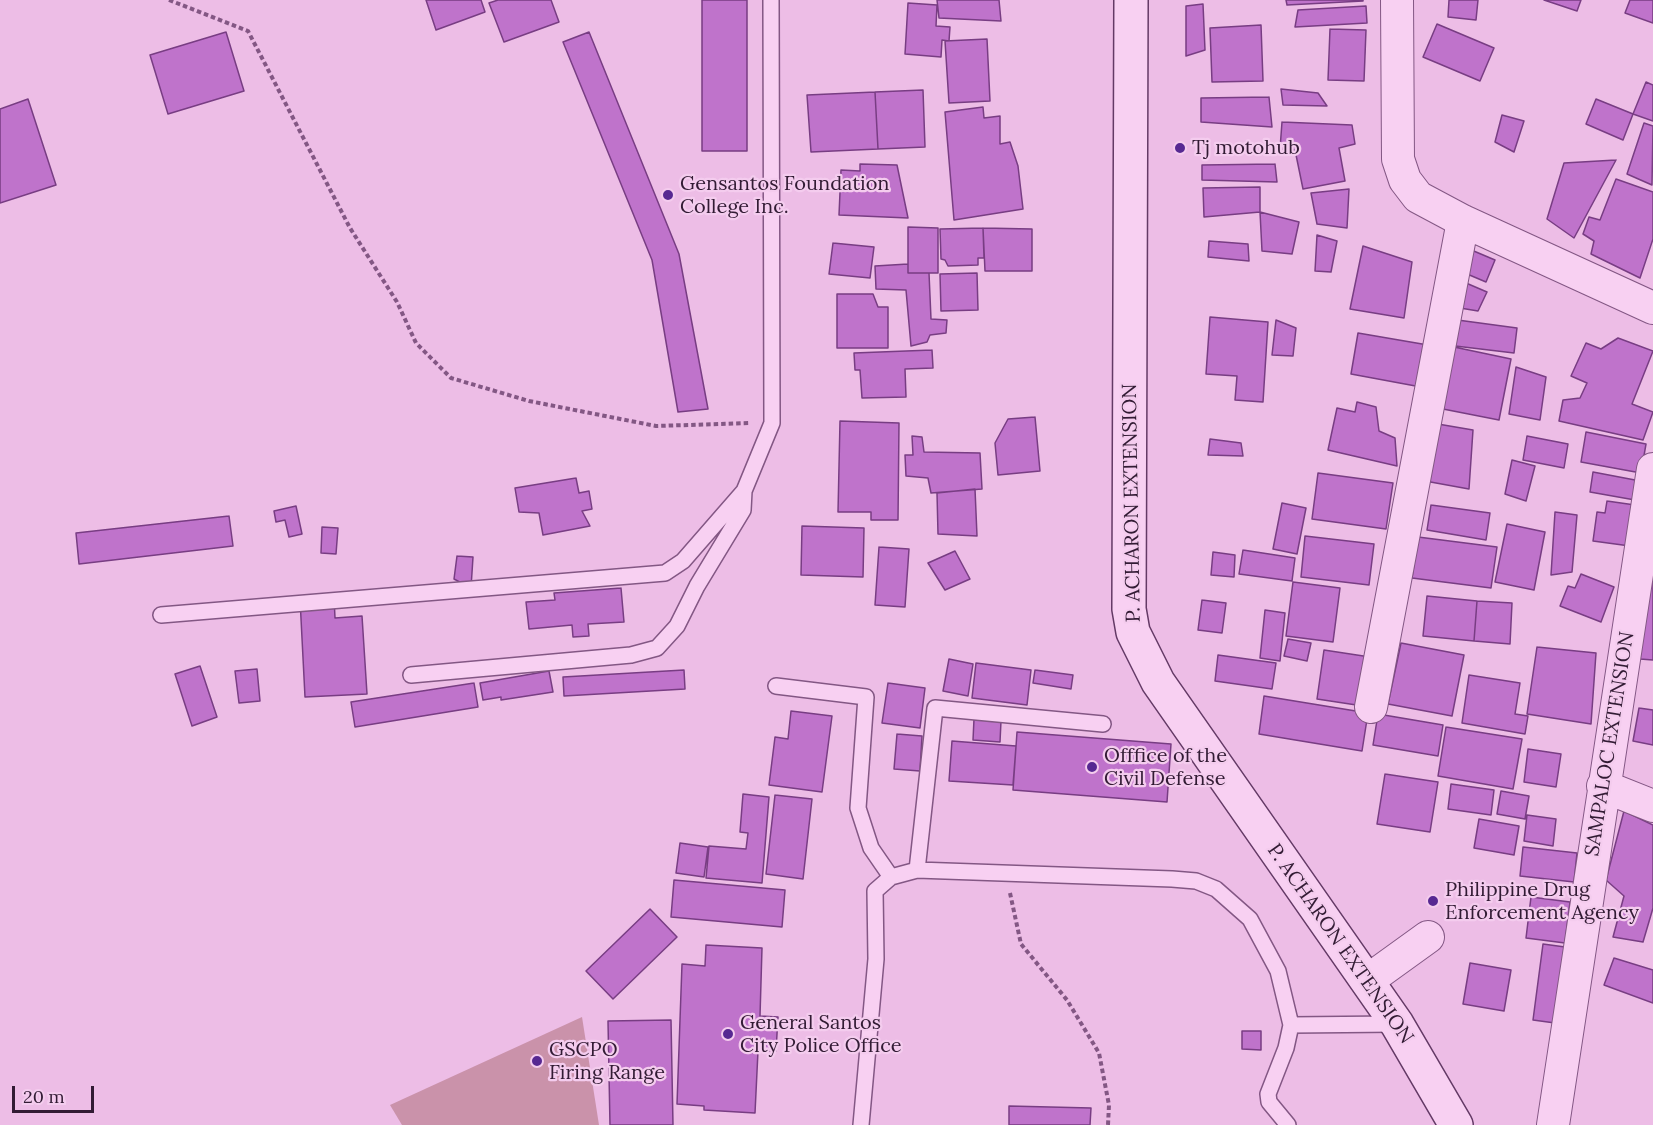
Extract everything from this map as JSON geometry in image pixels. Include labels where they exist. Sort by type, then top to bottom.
[{"type":"main road","name":"P. ACHARON EXTENSION","points":[[1131,0],[1129,609],[1133,632],[1143,656],[1179,714],[1397,1024],[1456,1125]]},
{"type":"street","points":[[1396,0],[1398,159],[1405,180],[1418,197],[1463,221],[1653,308]]},
{"type":"street","points":[[1371,707],[1463,221]]},
{"type":"street","name":"SAMPALOC EXTENSION","points":[[1552,1125],[1653,470]]},
{"type":"street","points":[[1603,786],[1653,806]]},
{"type":"street","points":[[1367,981],[1428,937]]},
{"type":"lane","points":[[161,615],[664,573],[683,561],[744,491],[772,423],[771,0]]},
{"type":"lane","points":[[411,675],[631,656],[657,648],[677,626],[697,586],[743,510],[744,491]]},
{"type":"lane","points":[[776,686],[866,698],[858,808],[871,848],[891,877]]},
{"type":"lane","points":[[918,870],[935,708],[1103,724]]},
{"type":"lane","points":[[861,1125],[876,959],[875,891],[891,877],[918,870],[1172,879],[1196,881],[1215,889],[1250,919],[1278,971],[1291,1025],[1286,1048],[1268,1094],[1269,1102],[1288,1125]]},
{"type":"lane","points":[[1291,1025],[1397,1024]]},
{"type":"path","points":[[169,0],[248,31],[350,228],[397,302],[416,342],[451,378],[529,402],[656,426],[772,423]]},
{"type":"path","points":[[1006,874],[1022,944],[1067,1000],[1099,1053],[1109,1105],[1108,1125]]},
{"type":"shaded area","name":"GSCPO Firing Range","points":[[582,1017],[599,1125],[402,1125],[390,1105]]},
{"type":"building","points":[[426,0],[481,0],[485,12],[436,30]]},
{"type":"building","points":[[498,0],[551,0],[559,22],[504,42],[489,3]]},
{"type":"building","points":[[702,0],[747,0],[747,151],[702,151]]},
{"type":"building","points":[[937,0],[999,0],[1001,21],[939,18]]},
{"type":"building","points":[[1286,0],[1363,0],[1363,1],[1287,5]]},
{"type":"building","points":[[1449,0],[1478,0],[1476,20],[1448,17]]},
{"type":"building","points":[[1544,0],[1581,0],[1577,11]]},
{"type":"building","points":[[1630,0],[1653,0],[1653,23],[1625,13]]},
{"type":"building","points":[[908,3],[937,5],[936,26],[950,27],[949,41],[942,40],[941,57],[905,54]]},
{"type":"building","points":[[1203,4],[1205,50],[1186,56],[1186,6]]},
{"type":"building","points":[[1366,6],[1367,23],[1295,27],[1298,10]]},
{"type":"building","points":[[1437,24],[1494,48],[1480,81],[1423,57]]},
{"type":"building","points":[[1261,25],[1263,81],[1212,82],[1210,28]]},
{"type":"building","points":[[1330,29],[1366,30],[1364,81],[1328,80]]},
{"type":"building","points":[[226,32],[244,91],[168,114],[150,55]]},
{"type":"building","points":[[589,32],[679,254],[708,409],[678,412],[652,260],[563,42]]},
{"type":"building","points":[[987,39],[990,101],[949,103],[945,41]]},
{"type":"building","points":[[1646,82],[1653,85],[1653,121],[1633,114]]},
{"type":"building","points":[[1281,89],[1318,93],[1327,106],[1283,105]]},
{"type":"building","points":[[923,90],[925,147],[878,149],[875,92]]},
{"type":"building","points":[[875,92],[878,149],[811,152],[807,95]]},
{"type":"building","points":[[1269,97],[1272,127],[1201,122],[1201,98]]},
{"type":"building","points":[[28,99],[56,185],[0,203],[0,109]]},
{"type":"building","points":[[1596,99],[1633,114],[1623,140],[1586,124]]},
{"type":"building","points":[[983,107],[984,118],[1000,116],[1000,144],[1010,142],[1018,166],[1023,209],[954,220],[945,112]]},
{"type":"building","points":[[1502,115],[1524,121],[1514,152],[1495,142]]},
{"type":"building","points":[[1282,122],[1352,125],[1355,144],[1339,148],[1345,181],[1303,189],[1295,150],[1280,149]]},
{"type":"building","points":[[1644,123],[1653,126],[1652,185],[1627,174]]},
{"type":"building","points":[[1616,160],[1574,238],[1547,219],[1564,163]]},
{"type":"building","points":[[860,164],[897,165],[908,218],[839,215],[841,170],[860,171]]},
{"type":"building","points":[[1275,164],[1277,182],[1202,180],[1202,165]]},
{"type":"building","points":[[1616,179],[1653,192],[1653,239],[1640,278],[1591,254],[1594,241],[1583,234],[1589,217],[1600,220]]},
{"type":"building","points":[[1260,187],[1260,212],[1204,217],[1203,188]]},
{"type":"building","points":[[1349,189],[1347,228],[1317,224],[1311,193]]},
{"type":"building","points":[[1260,212],[1299,222],[1292,254],[1262,251]]},
{"type":"building","points":[[908,227],[938,228],[938,273],[908,273]]},
{"type":"building","points":[[983,228],[984,258],[978,258],[978,265],[948,266],[945,260],[941,259],[940,229]]},
{"type":"building","points":[[983,228],[1032,229],[1032,271],[985,271]]},
{"type":"building","points":[[1317,235],[1337,241],[1331,272],[1315,271]]},
{"type":"building","points":[[1209,241],[1248,244],[1249,261],[1208,257]]},
{"type":"building","points":[[833,243],[874,247],[870,278],[829,274]]},
{"type":"building","points":[[1363,246],[1412,262],[1404,318],[1350,309]]},
{"type":"building","points":[[1469,249],[1495,260],[1486,282],[1460,271]]},
{"type":"building","points":[[908,264],[908,273],[929,273],[931,319],[947,320],[946,333],[930,335],[927,342],[911,346],[906,290],[876,289],[875,266]]},
{"type":"building","points":[[977,273],[978,310],[941,311],[940,274]]},
{"type":"building","points":[[1459,280],[1487,292],[1478,311],[1454,307]]},
{"type":"building","points":[[837,294],[873,294],[878,307],[888,307],[888,348],[837,348]]},
{"type":"building","points":[[1210,317],[1268,322],[1263,402],[1235,400],[1237,376],[1206,374]]},
{"type":"building","points":[[1450,319],[1517,328],[1514,353],[1447,345]]},
{"type":"building","points":[[1276,320],[1296,328],[1293,356],[1272,355]]},
{"type":"building","points":[[1358,333],[1428,345],[1421,387],[1351,374]]},
{"type":"building","points":[[1618,338],[1653,351],[1632,404],[1653,412],[1643,440],[1559,421],[1563,400],[1580,398],[1587,383],[1571,376],[1586,343],[1601,349]]},
{"type":"building","points":[[1454,347],[1511,359],[1499,420],[1443,409]]},
{"type":"building","points":[[932,350],[933,368],[905,369],[906,397],[862,398],[860,370],[855,370],[854,353]]},
{"type":"building","points":[[1516,367],[1546,377],[1540,420],[1509,414]]},
{"type":"building","points":[[1357,402],[1376,407],[1379,431],[1395,438],[1397,466],[1328,450],[1337,408],[1355,412]]},
{"type":"building","points":[[1035,417],[1040,471],[998,475],[995,443],[1008,419]]},
{"type":"building","points":[[840,421],[899,423],[898,520],[871,520],[871,512],[838,512]]},
{"type":"building","points":[[1432,423],[1473,430],[1469,489],[1425,481]]},
{"type":"building","points":[[1586,432],[1646,444],[1641,473],[1581,462]]},
{"type":"building","points":[[912,436],[922,437],[924,452],[980,453],[982,489],[931,493],[928,478],[906,476],[905,455],[913,455]]},
{"type":"building","points":[[1527,436],[1568,444],[1564,468],[1523,460]]},
{"type":"building","points":[[1210,439],[1241,443],[1243,456],[1208,455]]},
{"type":"building","points":[[1512,460],[1535,466],[1526,501],[1505,494]]},
{"type":"building","points":[[1593,472],[1635,480],[1635,500],[1590,492]]},
{"type":"building","points":[[1318,473],[1393,483],[1386,529],[1312,519]]},
{"type":"building","points":[[576,478],[579,493],[589,491],[592,509],[582,511],[590,526],[543,535],[539,513],[519,512],[515,488]]},
{"type":"building","points":[[975,489],[977,536],[938,534],[937,493]]},
{"type":"building","points":[[1607,501],[1635,505],[1630,546],[1593,541],[1597,512],[1605,513]]},
{"type":"building","points":[[1282,503],[1306,508],[1297,554],[1273,549]]},
{"type":"building","points":[[1431,505],[1490,513],[1486,540],[1427,530]]},
{"type":"building","points":[[296,506],[302,534],[289,537],[285,520],[276,522],[274,511]]},
{"type":"building","points":[[1555,512],[1577,515],[1572,572],[1551,575]]},
{"type":"building","points":[[229,516],[233,546],[79,564],[76,533]]},
{"type":"building","points":[[1507,524],[1545,532],[1534,590],[1495,582]]},
{"type":"building","points":[[802,526],[864,528],[863,577],[801,575]]},
{"type":"building","points":[[322,527],[338,528],[336,554],[321,553]]},
{"type":"building","points":[[1305,536],[1374,544],[1369,585],[1301,577]]},
{"type":"building","points":[[1418,537],[1497,547],[1491,588],[1412,578]]},
{"type":"building","points":[[879,547],[909,549],[905,607],[875,605]]},
{"type":"building","points":[[1243,550],[1295,558],[1292,581],[1239,574]]},
{"type":"building","points":[[955,551],[970,579],[945,590],[928,563]]},
{"type":"building","points":[[1213,552],[1235,555],[1234,577],[1211,575]]},
{"type":"building","points":[[457,556],[473,557],[471,588],[454,579]]},
{"type":"building","points":[[1646,573],[1653,574],[1653,660],[1640,659]]},
{"type":"building","points":[[1581,574],[1614,587],[1601,622],[1560,606],[1568,586],[1575,588]]},
{"type":"building","points":[[1293,582],[1340,588],[1333,642],[1286,636]]},
{"type":"building","points":[[621,588],[624,622],[588,624],[589,636],[573,637],[572,625],[529,629],[526,602],[555,600],[554,593]]},
{"type":"building","points":[[1427,596],[1477,601],[1474,641],[1423,636]]},
{"type":"building","points":[[334,597],[335,618],[362,616],[367,694],[305,697],[300,599]]},
{"type":"building","points":[[1202,600],[1226,603],[1222,633],[1198,630]]},
{"type":"building","points":[[1477,601],[1512,603],[1510,644],[1474,641]]},
{"type":"building","points":[[1265,610],[1285,613],[1280,661],[1260,658]]},
{"type":"building","points":[[1288,639],[1311,643],[1307,661],[1284,656]]},
{"type":"building","points":[[1401,643],[1464,655],[1452,716],[1388,704]]},
{"type":"building","points":[[1537,647],[1596,653],[1591,724],[1527,714]]},
{"type":"building","points":[[1324,650],[1370,657],[1363,706],[1317,699]]},
{"type":"building","points":[[1218,655],[1276,663],[1272,689],[1215,681]]},
{"type":"building","points":[[949,659],[973,664],[968,696],[943,691]]},
{"type":"building","points":[[976,663],[1031,670],[1027,705],[972,698]]},
{"type":"building","points":[[200,666],[217,717],[192,726],[175,674]]},
{"type":"building","points":[[257,669],[260,701],[239,703],[235,671]]},
{"type":"building","points":[[684,670],[685,689],[564,696],[563,677]]},
{"type":"building","points":[[1035,670],[1073,675],[1071,689],[1033,683]]},
{"type":"building","points":[[549,671],[553,692],[501,700],[501,697],[483,700],[480,683]]},
{"type":"building","points":[[1469,675],[1520,683],[1515,714],[1528,716],[1525,734],[1462,723]]},
{"type":"building","points":[[474,683],[478,707],[355,727],[351,702]]},
{"type":"building","points":[[888,683],[925,688],[920,728],[882,723]]},
{"type":"building","points":[[1264,696],[1368,713],[1362,751],[1259,734]]},
{"type":"building","points":[[1639,708],[1653,710],[1653,745],[1633,741]]},
{"type":"building","points":[[791,711],[832,716],[822,792],[769,785],[775,737],[788,739]]},
{"type":"building","points":[[1378,714],[1443,725],[1438,756],[1373,745]]},
{"type":"building","points":[[974,719],[1001,721],[1000,742],[973,740]]},
{"type":"building","points":[[1446,727],[1522,739],[1513,789],[1438,776]]},
{"type":"building","name":"Offfice of the Civil Defense","points":[[1017,732],[1171,744],[1167,802],[1013,790]]},
{"type":"building","points":[[897,734],[922,736],[920,771],[894,769]]},
{"type":"building","points":[[952,741],[1016,746],[1013,785],[949,781]]},
{"type":"building","points":[[1528,749],[1561,754],[1556,787],[1524,782]]},
{"type":"building","points":[[1385,774],[1438,782],[1430,832],[1377,824]]},
{"type":"building","points":[[1451,784],[1494,790],[1491,815],[1448,809]]},
{"type":"building","points":[[1501,791],[1529,796],[1525,819],[1497,814]]},
{"type":"building","points":[[743,794],[769,797],[762,883],[706,878],[709,846],[746,849],[748,833],[740,832]]},
{"type":"building","points":[[775,795],[812,799],[803,879],[766,874]]},
{"type":"building","points":[[1624,811],[1653,825],[1653,908],[1643,942],[1613,937],[1624,896],[1606,880]]},
{"type":"building","points":[[1527,815],[1556,819],[1553,846],[1524,841]]},
{"type":"building","points":[[1479,819],[1519,826],[1514,855],[1474,848]]},
{"type":"building","points":[[680,843],[708,847],[704,877],[676,873]]},
{"type":"building","points":[[1523,847],[1577,853],[1574,882],[1520,876]]},
{"type":"building","points":[[674,880],[785,890],[782,927],[671,917]]},
{"type":"building","points":[[1531,897],[1570,902],[1565,943],[1526,938]]},
{"type":"building","points":[[650,909],[677,937],[613,999],[586,971]]},
{"type":"building","points":[[1543,944],[1565,947],[1555,1023],[1533,1020]]},
{"type":"building","name":"General Santos City Police Office","points":[[706,945],[762,948],[760,1016],[778,1017],[776,1051],[758,1051],[755,1113],[704,1110],[704,1106],[677,1104],[682,964],[705,966]]},
{"type":"building","points":[[1614,958],[1653,970],[1653,1003],[1604,985]]},
{"type":"building","points":[[1470,963],[1511,970],[1504,1011],[1463,1004]]},
{"type":"building","points":[[671,1020],[673,1125],[610,1125],[608,1021]]},
{"type":"building","points":[[1242,1031],[1261,1031],[1261,1050],[1242,1049]]},
{"type":"building","points":[[1009,1106],[1091,1108],[1090,1125],[1009,1125]]},
{"type":"place","name":"Tj motohub","points":[[1180,148]]},
{"type":"place","name":"Gensantos Foundation College Inc.","points":[[668,195]]},
{"type":"place","name":"Offfice of the Civil Defense","points":[[1092,767]]},
{"type":"place","name":"Philippine Drug Enforcement Agency","points":[[1433,901]]},
{"type":"place","name":"General Santos City Police Office","points":[[728,1034]]},
{"type":"place","name":"GSCPO Firing Range","points":[[537,1061]]}]
